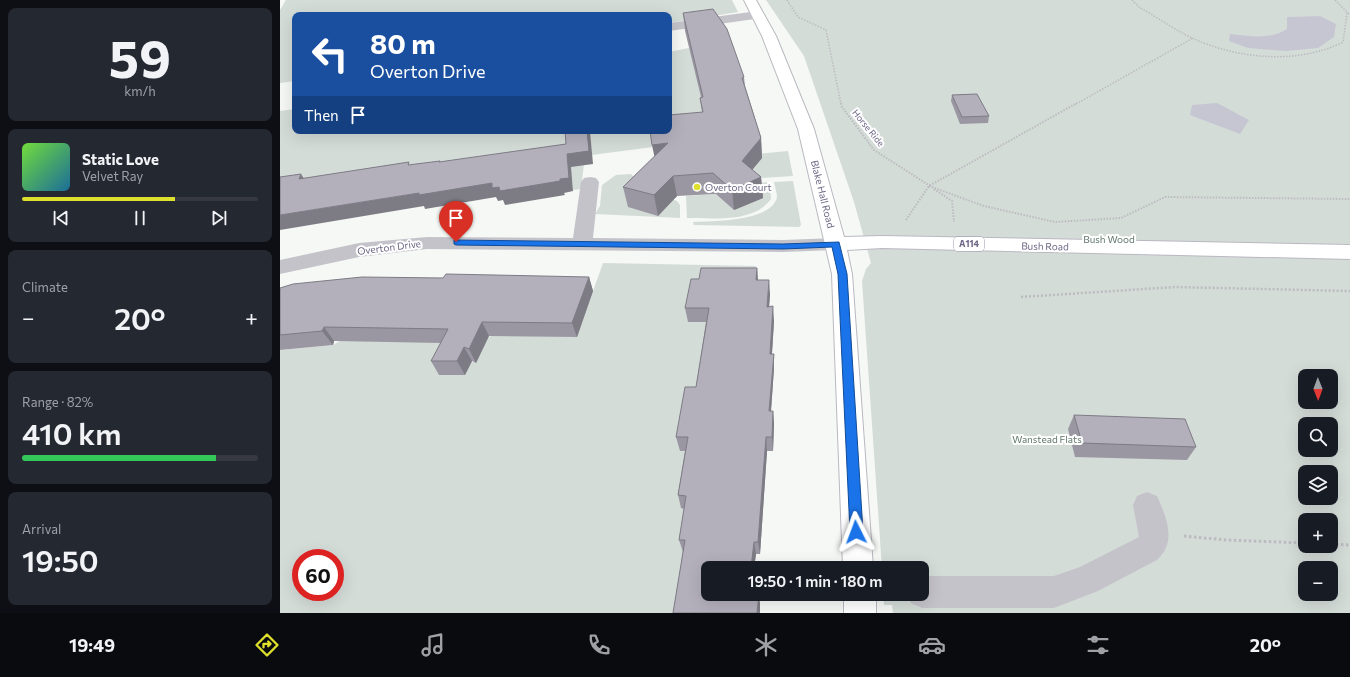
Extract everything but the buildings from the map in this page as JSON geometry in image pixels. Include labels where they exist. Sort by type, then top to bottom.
[{"type":"main road","name":"Blake Hall Road","points":[[754,7],[769,36],[806,129],[836,244],[843,285],[858,561]]},
{"type":"main road","name":"Bush Road","points":[[836,244],[882,242],[1350,252]]},
{"type":"main road","points":[[860,601],[860,613]]},
{"type":"street","points":[[672,26],[754,7]]},
{"type":"street","points":[[582,243],[590,182]]},
{"type":"street","name":"Overton Drive","points":[[280,267],[359,250],[427,243],[582,243],[783,246],[836,244]]},
{"type":"street","points":[[929,592],[1054,592],[1087,580],[1146,550],[1154,543],[1151,519]]},
{"type":"path","name":"Horse Ride","points":[[787,0],[798,17],[826,30],[842,107],[874,150],[952,201]]},
{"type":"path","points":[[1132,0],[1140,7],[1193,38],[1228,50],[1264,55],[1305,56],[1336,47],[1343,42],[1347,13]]},
{"type":"path","points":[[1335,0],[1350,15]]},
{"type":"path","points":[[882,242],[900,229],[929,186],[1193,38]]},
{"type":"path","points":[[929,186],[984,206],[1055,222],[1121,218],[1165,197],[1350,199]]},
{"type":"path","points":[[1021,297],[1175,287],[1350,291]]},
{"type":"path","points":[[1151,519],[1226,540],[1298,543]]},
{"type":"path","points":[[1338,544],[1350,545]]},
{"type":"green space","points":[[286,0],[732,0],[738,12],[672,23],[672,12],[292,12],[292,81],[280,83],[280,10]]},
{"type":"green space","name":"Bush Wood","points":[[766,0],[1350,0],[1350,613],[893,613],[892,605],[884,605],[884,601],[929,601],[929,561],[882,561],[862,281],[866,269],[871,263],[854,202],[804,56]]},
{"type":"green space","points":[[689,48],[718,112],[653,147],[592,155],[590,134],[672,134],[672,51]]},
{"type":"green space","points":[[292,109],[292,134],[569,134],[585,155],[581,189],[573,190],[570,163],[280,190],[280,111]]},
{"type":"green space","points":[[788,151],[793,176],[745,179],[735,156]]},
{"type":"green space","points":[[631,174],[646,189],[677,201],[680,205],[680,218],[595,214],[600,206],[602,185],[616,175]]},
{"type":"green space","points":[[793,181],[801,225],[799,227],[694,225],[693,222],[727,220],[753,216],[773,205],[777,197],[774,182]]},
{"type":"green space","points":[[766,182],[770,185],[771,199],[764,207],[754,212],[744,216],[732,218],[687,218],[686,196],[716,194]]},
{"type":"green space","points":[[603,263],[756,266],[755,282],[688,294],[685,309],[690,309],[719,322],[691,451],[701,509],[683,552],[679,613],[280,613],[280,350],[333,345],[340,341],[458,339],[440,374],[465,375],[471,362],[475,362],[489,337],[593,291]]},
{"type":"shaded area","points":[[1320,16],[1336,24],[1334,37],[1318,48],[1286,51],[1248,48],[1229,41],[1230,34],[1245,36],[1274,35],[1287,29],[1287,17]]},
{"type":"shaded area","points":[[1217,103],[1249,120],[1240,134],[1190,115],[1192,105]]},
{"type":"place","name":"Overton Court","points":[[697,187]]},
{"type":"route","points":[[456,242],[783,246],[836,244],[842,274],[846,328],[856,532]]},
{"type":"park label","name":"Wanstead Flats","points":[[1047,439]]}]
